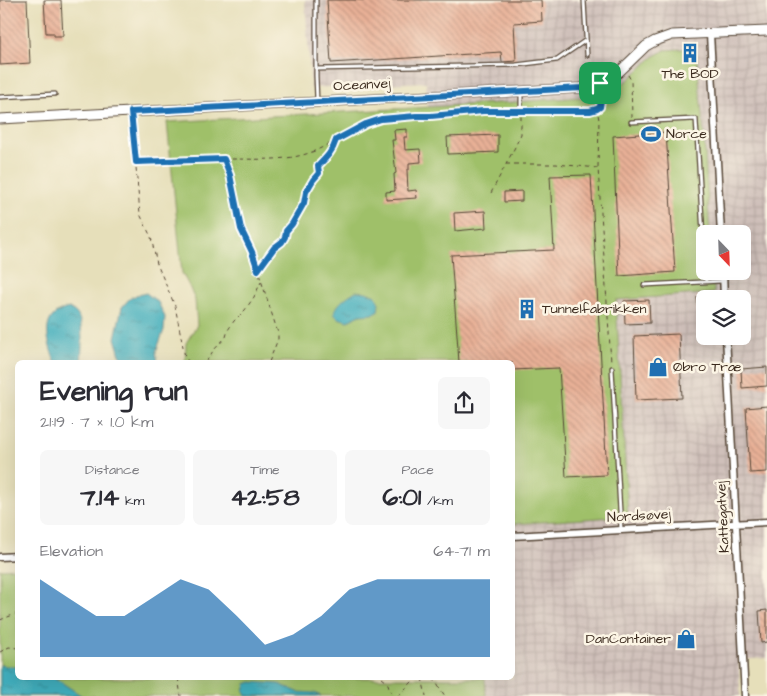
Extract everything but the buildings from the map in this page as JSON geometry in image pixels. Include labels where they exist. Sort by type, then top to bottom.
[{"type":"street","name":"Oceanvej","points":[[0,118],[582,88],[605,81],[619,72],[646,46],[672,35],[767,31]]},
{"type":"street","points":[[710,34],[720,225]]},
{"type":"street","points":[[723,281],[724,290]]},
{"type":"street","name":"Kattegatvej","points":[[726,345],[746,696]]},
{"type":"street","name":"Nordsøvej","points":[[515,536],[767,522]]},
{"type":"street","points":[[0,557],[15,556]]},
{"type":"lane","points":[[316,0],[317,102]]},
{"type":"lane","points":[[584,0],[587,54]]},
{"type":"lane","points":[[316,69],[516,65],[557,60],[586,40]]},
{"type":"lane","points":[[351,131],[381,119],[416,116],[483,111],[590,111],[600,107],[600,83]]},
{"type":"lane","points":[[520,91],[521,110]]},
{"type":"lane","points":[[0,97],[55,94]]},
{"type":"lane","points":[[632,122],[696,119],[702,225]]},
{"type":"lane","points":[[644,285],[723,281]]},
{"type":"lane","points":[[612,368],[621,530]]},
{"type":"path","points":[[623,68],[631,80],[632,122]]},
{"type":"path","points":[[597,109],[599,120],[598,168],[612,368]]},
{"type":"path","points":[[491,193],[520,134],[521,110]]},
{"type":"path","points":[[131,112],[140,214],[151,237],[156,264],[175,306],[179,330],[188,360]]},
{"type":"path","points":[[136,162],[287,158],[305,154],[322,147],[351,131]]},
{"type":"path","points":[[258,270],[274,248],[285,237],[286,231],[304,203],[306,192],[319,173],[318,166],[328,156],[336,140]]},
{"type":"path","points":[[224,159],[230,175],[241,229],[252,252],[278,333],[278,339],[270,360]]},
{"type":"path","points":[[506,164],[556,164],[598,168]]},
{"type":"path","points":[[207,360],[226,337],[231,326],[245,310],[262,282]]},
{"type":"path","points":[[0,620],[15,615]]},
{"type":"path","points":[[0,652],[9,646],[15,647]]},
{"type":"path","points":[[178,680],[182,696]]},
{"type":"path","points":[[385,680],[388,682],[393,696]]},
{"type":"path","points":[[398,696],[414,680]]},
{"type":"path","points":[[422,680],[426,696]]},
{"type":"path","points":[[434,680],[445,696]]},
{"type":"shaded area","points":[[305,0],[767,0],[767,658],[739,660],[740,696],[486,696],[485,680],[515,680],[515,360],[511,360],[428,113],[426,82],[311,88]]},
{"type":"green space","points":[[696,48],[709,225],[696,225],[696,280],[713,280],[714,290],[696,290],[696,294],[616,300],[628,516],[515,524],[515,360],[185,360],[186,343],[197,325],[195,300],[182,273],[167,122],[596,96],[612,91],[628,80],[652,58],[665,50]]},
{"type":"green space","points":[[15,568],[15,680],[485,680],[486,696],[0,696],[0,569]]},
{"type":"water","points":[[356,291],[376,296],[379,303],[378,311],[373,314],[360,315],[348,321],[338,318],[334,314],[337,307],[345,298]]},
{"type":"water","points":[[146,293],[158,302],[165,317],[164,330],[156,352],[158,360],[121,360],[115,338],[122,307],[131,297]]},
{"type":"water","points":[[69,308],[79,317],[82,336],[81,360],[54,360],[48,337],[48,329],[49,322],[59,311]]},
{"type":"water","points":[[0,665],[15,667],[15,680],[58,680],[82,696],[0,696]]},
{"type":"water","points":[[251,682],[279,684],[298,692],[315,693],[321,696],[246,696],[244,690],[246,684]]},
{"type":"place","name":"The BOD","points":[[690,53]]},
{"type":"place","name":"Norce","points":[[651,134]]},
{"type":"place","name":"Tunnelfabrikken","points":[[527,309]]},
{"type":"place","name":"Øbro Træ","points":[[658,367]]},
{"type":"place","name":"DanContainer","points":[[686,639]]},
{"type":"route","points":[[600,83],[600,107],[590,111],[483,111],[400,117],[381,119],[351,131],[336,140],[328,156],[318,166],[319,173],[306,192],[304,203],[286,231],[285,237],[274,248],[258,270],[241,229],[234,190],[224,159],[136,162],[131,112],[582,88],[600,83]]}]
